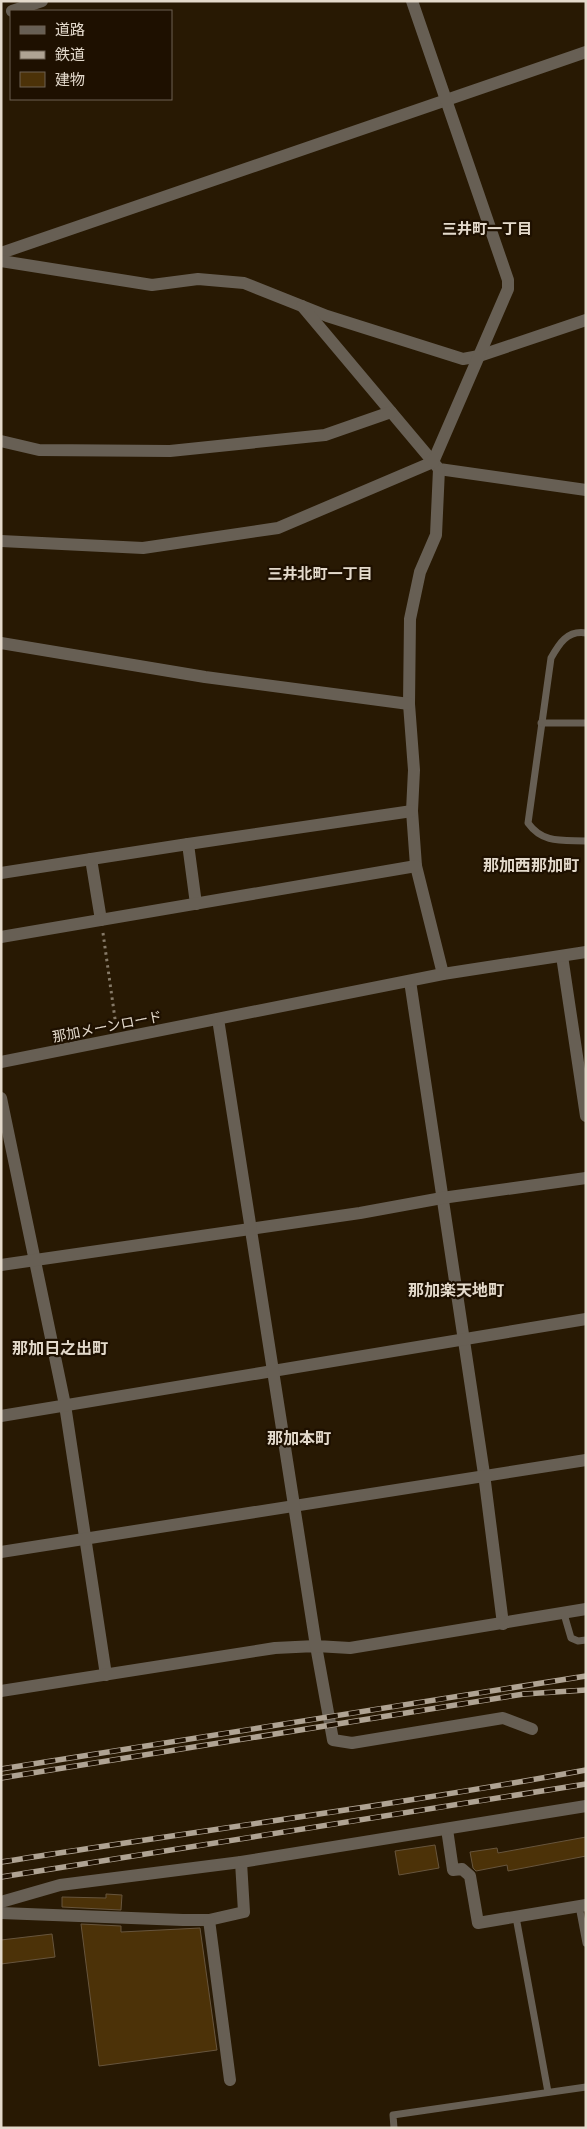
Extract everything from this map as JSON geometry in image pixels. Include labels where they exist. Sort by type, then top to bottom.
[{"type":"street","points":[[15,10],[42,1]]},
{"type":"street","points":[[412,1],[508,280],[508,289],[436,465],[436,534],[420,572],[410,619],[410,704],[414,770],[412,811],[416,866],[444,974]]},
{"type":"street","points":[[1,253],[586,52]]},
{"type":"street","points":[[1,261],[152,285],[198,279],[244,283],[327,316],[463,359],[479,356],[586,320]]},
{"type":"street","points":[[300,304],[436,465]]},
{"type":"street","points":[[1,441],[39,450],[170,452],[325,435],[391,412]]},
{"type":"street","points":[[1,541],[144,548],[278,528],[436,465],[586,490]]},
{"type":"street","points":[[1,643],[205,677],[410,704]]},
{"type":"street","points":[[1,873],[412,811]]},
{"type":"street","points":[[188,844],[196,904]]},
{"type":"street","points":[[91,859],[101,920]]},
{"type":"street","points":[[1,937],[416,866]]},
{"type":"street","name":"那加メーンロード","points":[[1,1062],[444,974],[586,952]]},
{"type":"street","points":[[562,956],[586,1116]]},
{"type":"street","points":[[410,981],[462,1340],[484,1474],[502,1624]]},
{"type":"street","points":[[218,1019],[316,1646],[333,1740],[352,1743],[503,1718],[532,1729]]},
{"type":"street","points":[[1,1098],[65,1406],[87,1538],[106,1675]]},
{"type":"street","points":[[1,1265],[586,1178]]},
{"type":"street","points":[[1,1416],[586,1319]]},
{"type":"street","points":[[1,1552],[484,1474],[586,1460]]},
{"type":"street","points":[[1,1691],[275,1648],[316,1646],[350,1648],[586,1609]]},
{"type":"street","points":[[1,1902],[60,1885],[241,1862],[586,1806]]},
{"type":"street","points":[[447,1829],[453,1870],[462,1869],[470,1876],[478,1923],[582,1905]]},
{"type":"street","points":[[1,1913],[209,1920],[244,1912],[241,1862]]},
{"type":"street","points":[[209,1920],[230,2080]]},
{"type":"lane","points":[[586,633],[578,632],[562,639],[551,658],[528,823],[535,833],[550,839],[586,841]]},
{"type":"lane","points":[[541,723],[586,723]]},
{"type":"lane","points":[[564,1614],[571,1638],[578,1641],[586,1640]]},
{"type":"lane","points":[[582,1905],[586,1943]]},
{"type":"lane","points":[[516,1917],[548,2092]]},
{"type":"lane","points":[[394,2128],[393,2115],[586,2087]]},
{"type":"path","points":[[101,920],[118,1039]]},
{"type":"building","points":[[586,1837],[586,1856],[508,1871],[507,1865],[476,1871],[473,1868],[470,1852],[497,1848],[498,1853]]},
{"type":"building","points":[[435,1845],[439,1868],[399,1875],[395,1851]]},
{"type":"building","points":[[106,1894],[122,1895],[121,1910],[62,1907],[62,1897],[106,1898]]},
{"type":"building","points":[[81,1924],[121,1926],[121,1932],[200,1928],[217,2050],[99,2066]]},
{"type":"building","points":[[52,1934],[55,1957],[1,1964],[1,1940]]},
{"type":"railway","points":[[1,1769],[586,1676]]},
{"type":"railway","points":[[1,1778],[524,1694],[586,1690]]},
{"type":"railway","points":[[1,1862],[367,1807],[586,1770]]},
{"type":"railway","points":[[1,1877],[586,1784]]},
{"type":"district","name":"三井町一丁目","points":[[487,228]]},
{"type":"district","name":"三井北町一丁目","points":[[320,573]]},
{"type":"district","name":"那加西那加町","points":[[531,864]]},
{"type":"district","name":"那加楽天地町","points":[[456,1289]]},
{"type":"district","name":"那加日之出町","points":[[60,1347]]},
{"type":"district","name":"那加本町","points":[[299,1437]]}]
